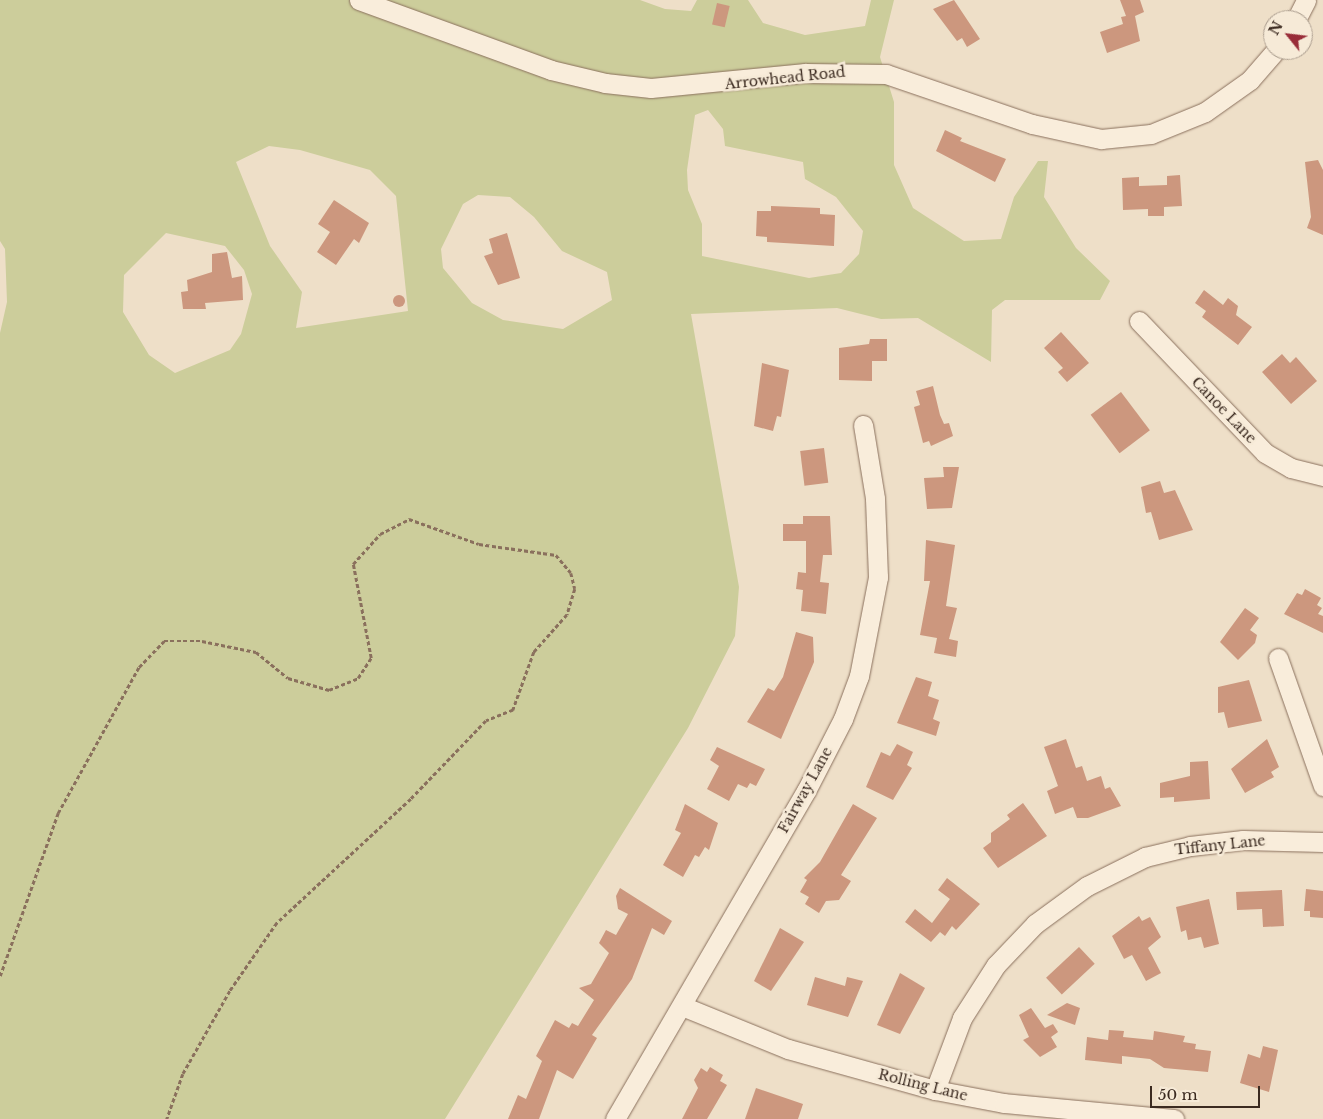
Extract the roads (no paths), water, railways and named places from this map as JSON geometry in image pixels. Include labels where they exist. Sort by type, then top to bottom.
[{"type":"street","name":"Arrowhead Road","points":[[359,0],[542,68],[605,84],[659,88],[805,73],[886,74],[1032,124],[1101,138],[1151,134],[1205,112],[1250,80],[1267,60]]},
{"type":"street","name":"Canoe Lane","points":[[1139,321],[1265,453],[1291,468],[1323,476]]},
{"type":"street","name":"Fairway Lane","points":[[615,1119],[682,1006],[831,744],[859,676],[878,577],[876,506],[863,425]]},
{"type":"street","points":[[1278,658],[1323,786]]},
{"type":"street","name":"Tiffany Lane","points":[[935,1090],[962,1018],[996,965],[1035,924],[1087,886],[1170,850],[1243,840],[1323,842]]},
{"type":"street","name":"Rolling Lane","points":[[682,1006],[788,1049],[935,1090],[1004,1103],[1174,1119]]}]
